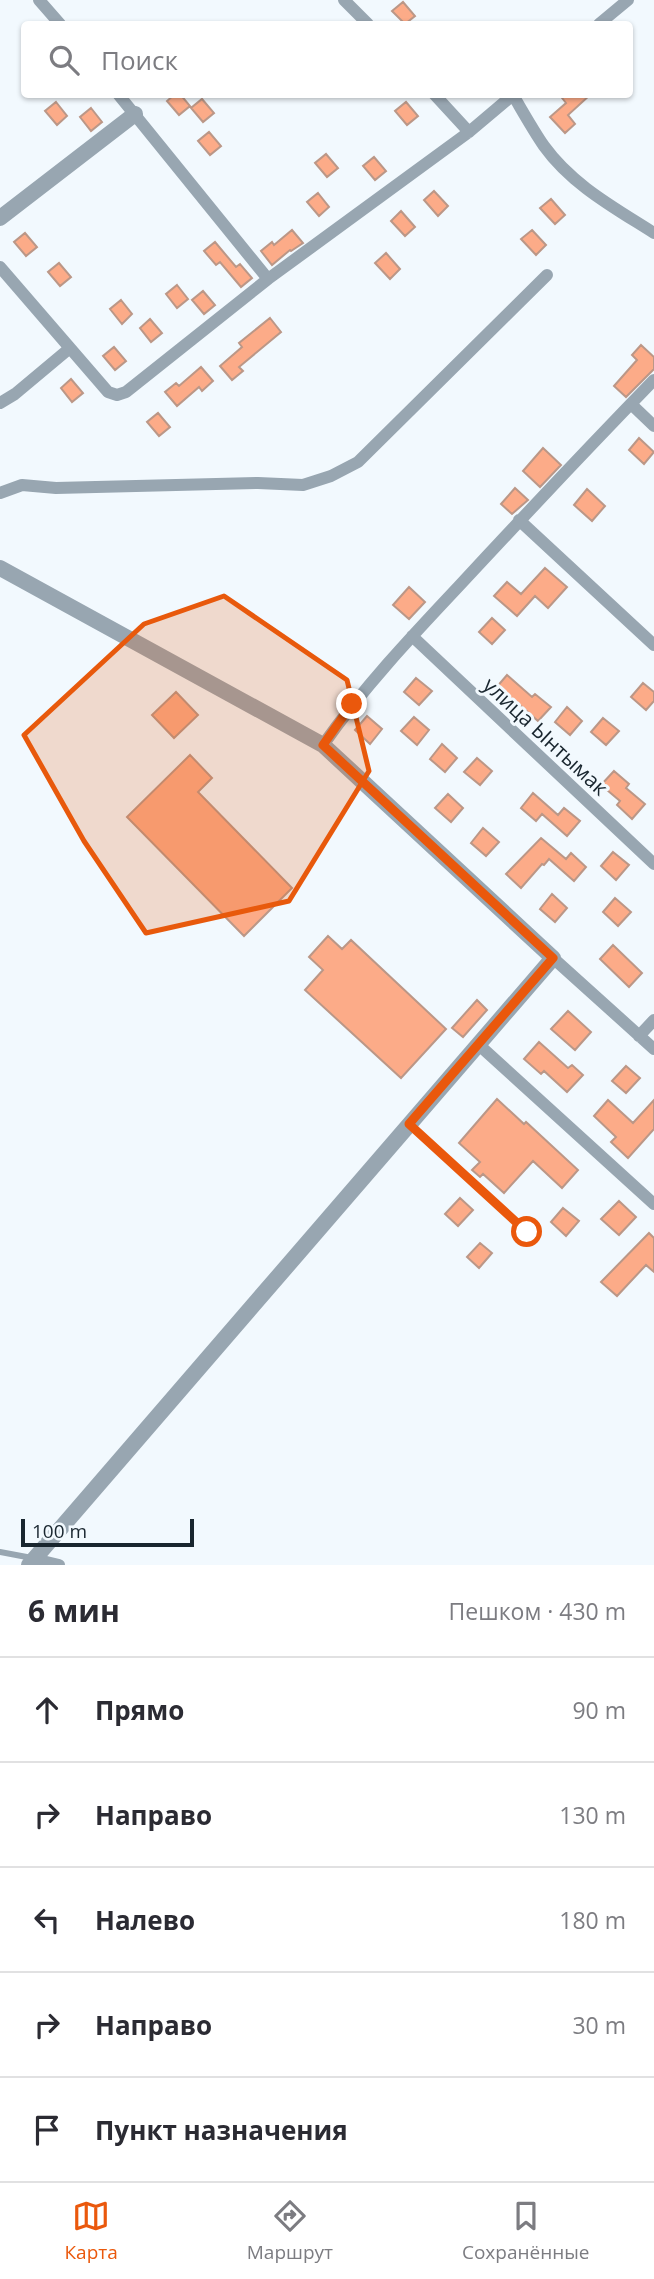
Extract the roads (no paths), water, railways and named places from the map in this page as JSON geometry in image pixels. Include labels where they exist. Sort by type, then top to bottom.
[{"type":"street","points":[[39,0],[57,21]]},
{"type":"street","points":[[344,0],[365,21]]},
{"type":"street","points":[[603,21],[628,0]]},
{"type":"street","points":[[121,98],[268,279]]},
{"type":"street","points":[[438,98],[469,132]]},
{"type":"street","points":[[0,267],[108,392],[117,395],[126,392],[268,279],[469,132],[510,98]]},
{"type":"street","points":[[516,98],[544,147],[567,172],[593,193],[654,233]]},
{"type":"street","points":[[0,218],[135,114]]},
{"type":"street","points":[[0,493],[22,485],[55,488],[258,483],[303,485],[331,476],[358,461],[547,275]]},
{"type":"street","points":[[0,403],[15,394],[70,348]]},
{"type":"street","points":[[323,745],[352,704],[412,636],[654,380]]},
{"type":"street","points":[[631,404],[654,426]]},
{"type":"street","points":[[519,520],[654,645]]},
{"type":"street","points":[[0,568],[323,745],[654,1049]]},
{"type":"street","name":"улица Ынтымак","points":[[412,636],[654,864]]},
{"type":"street","points":[[32,1562],[553,958]]},
{"type":"street","points":[[639,1036],[654,1020]]},
{"type":"street","points":[[479,1045],[654,1204]]},
{"type":"street","points":[[32,1562],[59,1565]]},
{"type":"lane","points":[[409,1124],[527,1232]]},
{"type":"lane","points":[[0,1552],[32,1562]]}]
